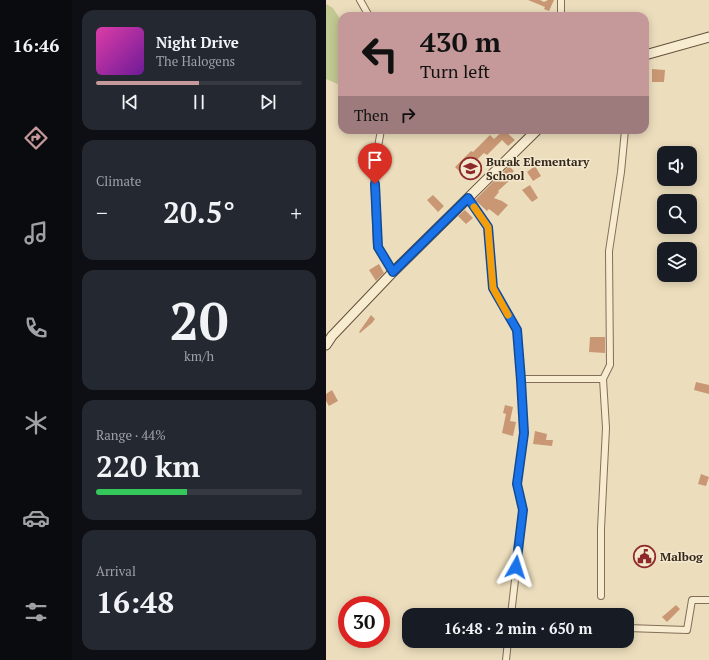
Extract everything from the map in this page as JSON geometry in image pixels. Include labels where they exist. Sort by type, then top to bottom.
[{"type":"street","points":[[360,0],[367,12]]},
{"type":"street","points":[[561,0],[561,12]]},
{"type":"street","points":[[649,54],[709,37]]},
{"type":"street","points":[[380,134],[374,169],[378,247],[393,272]]},
{"type":"street","points":[[326,345],[332,336],[393,272],[533,134]]},
{"type":"street","points":[[601,596],[601,529],[606,428],[602,379],[610,366],[609,251],[621,172],[625,134]]},
{"type":"street","points":[[468,198],[488,227],[493,288],[517,330],[524,433],[517,484],[523,510],[512,608]]},
{"type":"street","points":[[521,380],[602,379]]},
{"type":"street","points":[[634,628],[687,630],[692,600],[709,600]]},
{"type":"street","points":[[506,660],[507,648]]},
{"type":"green space","points":[[326,4],[333,8],[338,16],[338,84],[326,79]]},
{"type":"building","points":[[528,0],[540,0],[544,2],[554,0],[549,11],[544,9],[545,7]]},
{"type":"building","points":[[652,69],[665,70],[664,82],[652,82]]},
{"type":"building","points":[[500,134],[508,134],[515,140],[508,146],[502,140],[487,155],[484,153],[462,174],[455,167],[490,135],[494,139]]},
{"type":"building","points":[[509,166],[514,171],[508,177],[511,179],[498,191],[499,192],[494,198],[508,205],[498,216],[489,209],[487,211],[475,200]]},
{"type":"building","points":[[535,166],[541,176],[533,181],[527,172]]},
{"type":"building","points":[[530,185],[538,198],[532,202],[522,190]]},
{"type":"building","points":[[433,195],[444,206],[438,212],[427,200]]},
{"type":"building","points":[[465,210],[473,218],[466,224],[458,216]]},
{"type":"building","points":[[379,264],[384,273],[376,281],[369,270]]},
{"type":"building","points":[[371,315],[375,319],[360,333],[359,332]]},
{"type":"building","points":[[590,337],[605,337],[605,353],[589,352]]},
{"type":"building","points":[[696,382],[709,385],[709,394],[694,390]]},
{"type":"building","points":[[332,390],[338,401],[329,406],[326,401],[326,394]]},
{"type":"building","points":[[505,405],[513,407],[510,421],[516,422],[513,436],[502,433],[506,414],[503,413]]},
{"type":"building","points":[[535,431],[547,434],[546,440],[553,440],[552,446],[533,444]]},
{"type":"building","points":[[701,474],[709,477],[706,486],[698,484]]},
{"type":"building","points":[[676,605],[680,609],[667,622],[662,617]]},
{"type":"slow traffic","points":[[474,207],[488,227],[493,288],[508,315]]},
{"type":"place","name":"Burak Elementary School","points":[[470,169]]},
{"type":"place","name":"Malbog","points":[[644,557]]},
{"type":"route","points":[[375,184],[378,247],[393,272],[468,198],[488,227],[493,288],[517,330],[524,433],[517,484],[523,510],[516,567]]}]
